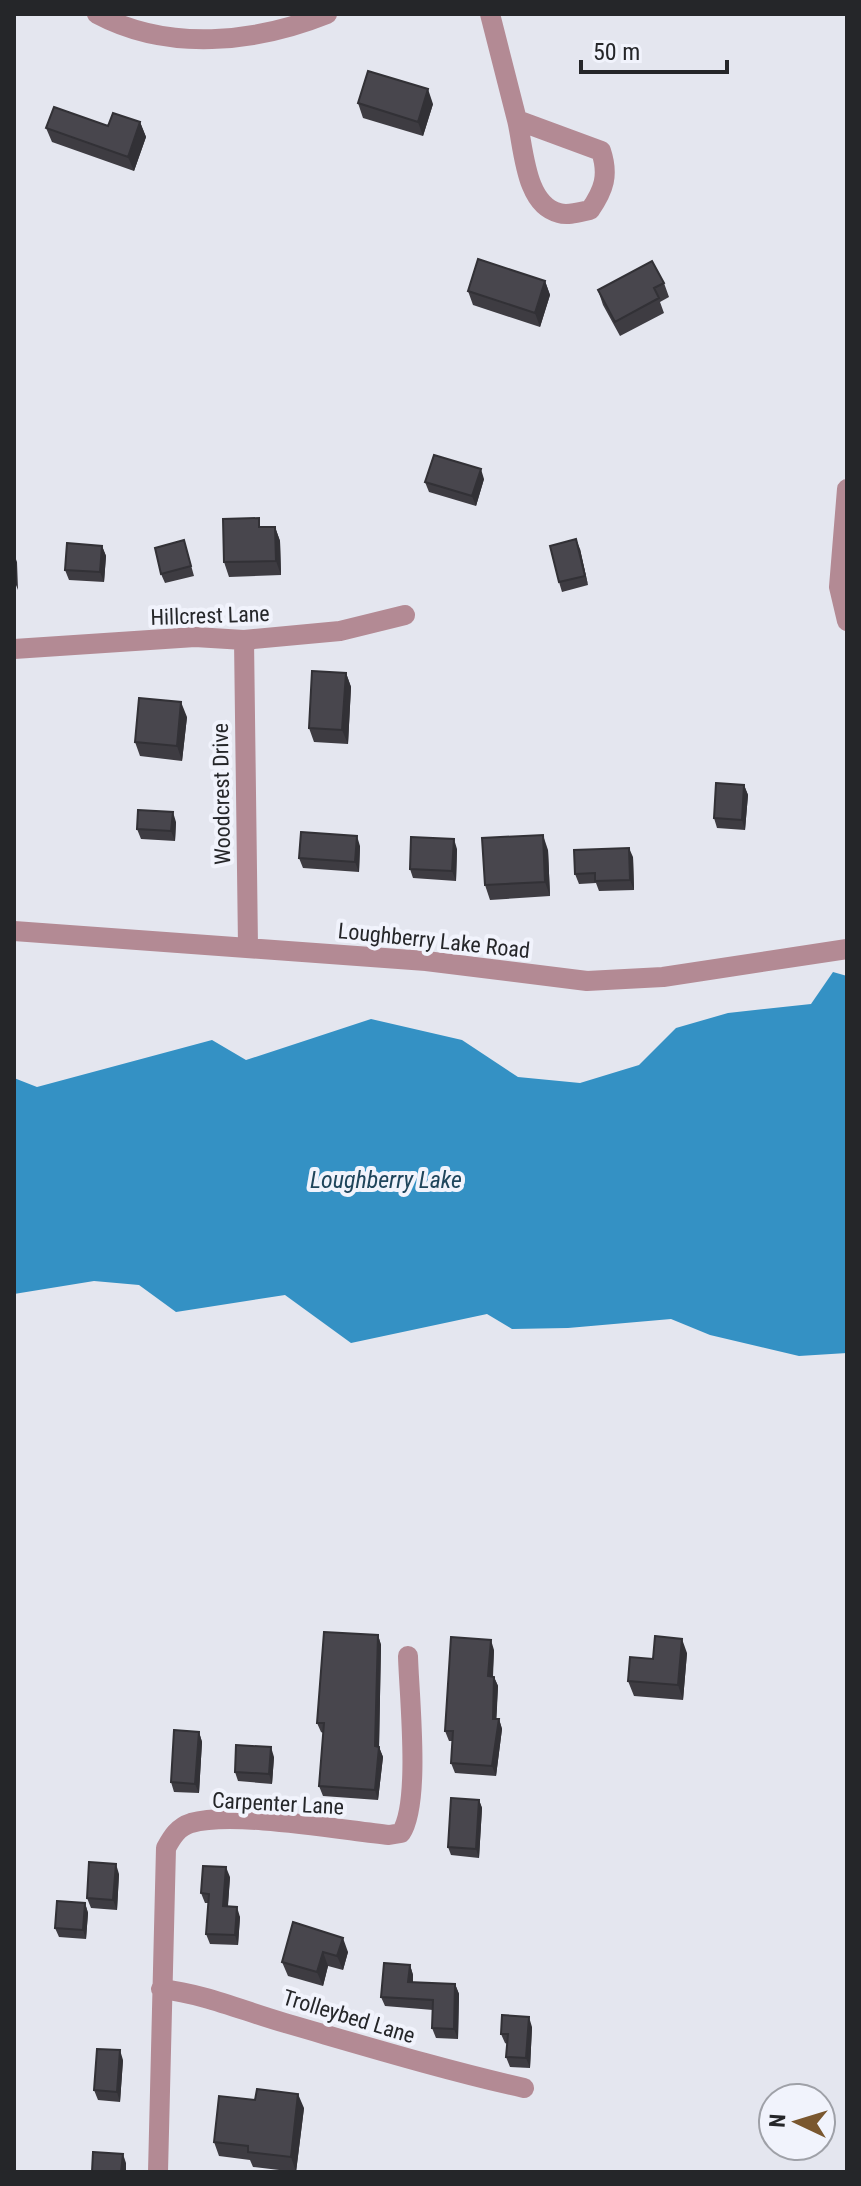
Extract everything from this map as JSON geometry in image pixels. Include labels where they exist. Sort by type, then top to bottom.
[{"type":"street","points":[[97,14],[149,34],[197,40],[245,38],[327,14]]},
{"type":"street","points":[[490,14],[535,197],[543,207],[562,215],[590,210],[604,191],[607,167],[601,151],[517,120]]},
{"type":"street","points":[[847,489],[839,587],[847,621]]},
{"type":"street","name":"Hillcrest Lane","points":[[14,649],[195,637],[244,640],[340,631],[405,615]]},
{"type":"street","name":"Woodcrest Drive","points":[[244,640],[248,946]]},
{"type":"street","name":"Loughberry Lake Road","points":[[14,931],[426,961],[587,981],[663,977],[847,949]]},
{"type":"street","name":"Carpenter Lane","points":[[158,2172],[166,1848],[176,1832],[191,1823],[235,1820],[389,1835],[401,1833],[408,1822],[411,1767],[408,1656]]},
{"type":"street","name":"Trolleybed Lane","points":[[161,1989],[200,1993],[432,2066],[524,2088]]},
{"type":"water","name":"Loughberry Lake","points":[[833,972],[847,976],[847,1353],[799,1356],[710,1335],[671,1319],[568,1328],[512,1329],[487,1314],[351,1343],[285,1295],[176,1312],[139,1285],[94,1281],[14,1294],[14,1078],[37,1087],[212,1040],[246,1060],[371,1019],[462,1040],[518,1077],[580,1083],[639,1065],[676,1028],[728,1013],[811,1004]]},
{"type":"building","points":[[368,71],[428,89],[418,122],[358,103]]},
{"type":"building","points":[[54,107],[108,126],[113,113],[140,122],[128,157],[46,128]]},
{"type":"building","points":[[478,259],[545,281],[535,313],[468,291]]},
{"type":"building","points":[[652,261],[664,283],[654,288],[659,298],[615,322],[598,290]]},
{"type":"building","points":[[434,455],[481,469],[472,496],[425,482]]},
{"type":"building","points":[[259,518],[259,527],[275,527],[276,561],[224,562],[223,519]]},
{"type":"building","points":[[576,539],[585,576],[559,582],[550,546]]},
{"type":"building","points":[[184,540],[191,566],[161,574],[155,548]]},
{"type":"building","points":[[67,543],[102,546],[100,572],[65,570]]},
{"type":"building","points":[[312,671],[346,673],[342,730],[309,728]]},
{"type":"building","points":[[139,698],[181,702],[177,746],[135,742]]},
{"type":"building","points":[[716,783],[744,785],[742,820],[714,818]]},
{"type":"building","points":[[138,810],[173,812],[171,831],[137,829]]},
{"type":"building","points":[[301,832],[357,836],[355,862],[299,858]]},
{"type":"building","points":[[543,835],[545,882],[485,885],[482,838]]},
{"type":"building","points":[[411,837],[454,839],[452,871],[410,869]]},
{"type":"building","points":[[629,848],[630,880],[595,881],[595,873],[575,874],[574,850]]},
{"type":"building","points":[[324,1632],[378,1635],[375,1746],[379,1747],[375,1790],[319,1786],[324,1723],[317,1723]]},
{"type":"building","points":[[655,1636],[682,1639],[678,1685],[628,1681],[630,1657],[653,1659]]},
{"type":"building","points":[[451,1637],[491,1640],[488,1676],[494,1677],[493,1719],[499,1719],[492,1766],[451,1763],[453,1731],[445,1731]]},
{"type":"building","points":[[174,1730],[199,1732],[195,1784],[171,1782]]},
{"type":"building","points":[[236,1745],[271,1747],[269,1774],[235,1772]]},
{"type":"building","points":[[451,1798],[479,1800],[476,1849],[448,1847]]},
{"type":"building","points":[[89,1862],[116,1864],[113,1900],[87,1898]]},
{"type":"building","points":[[203,1866],[226,1867],[223,1906],[237,1907],[235,1935],[206,1934],[209,1894],[201,1893]]},
{"type":"building","points":[[57,1901],[85,1903],[83,1930],[55,1928]]},
{"type":"building","points":[[293,1922],[343,1938],[337,1956],[323,1952],[317,1972],[282,1962]]},
{"type":"building","points":[[384,1963],[410,1965],[408,1982],[455,1984],[454,2029],[432,2028],[433,2000],[381,1997]]},
{"type":"building","points":[[502,2015],[529,2017],[526,2058],[506,2057],[508,2034],[501,2034]]},
{"type":"building","points":[[97,2049],[120,2050],[117,2092],[94,2090]]},
{"type":"building","points":[[257,2089],[298,2094],[291,2157],[248,2152],[248,2146],[214,2142],[219,2096],[255,2100]]},
{"type":"building","points":[[93,2152],[123,2154],[121,2172],[92,2172]]}]
